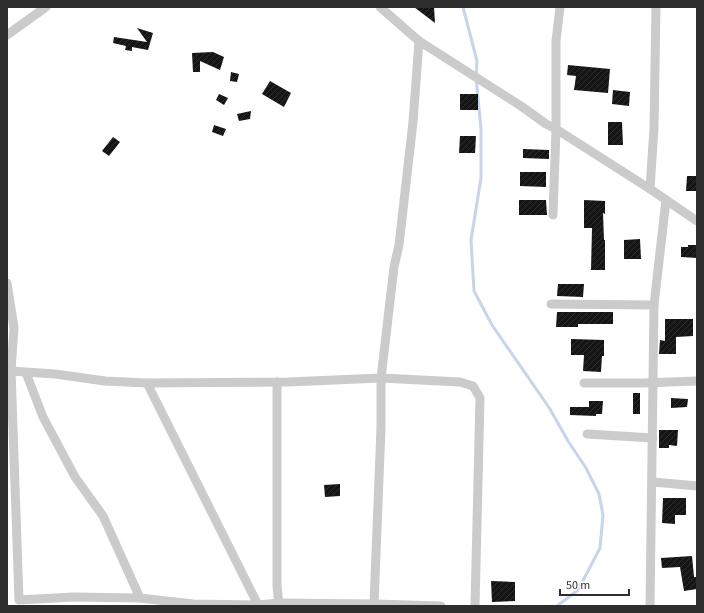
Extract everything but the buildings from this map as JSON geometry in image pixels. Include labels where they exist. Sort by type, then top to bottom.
[{"type":"street","points":[[7,35],[46,7]]},
{"type":"street","points":[[380,7],[420,41],[521,106],[546,124],[650,189],[697,221]]},
{"type":"street","points":[[553,215],[556,129],[556,42],[560,7]]},
{"type":"street","points":[[650,189],[654,128],[656,7]]},
{"type":"street","points":[[374,604],[381,428],[381,378],[394,267],[399,245],[413,122],[420,41]]},
{"type":"street","points":[[650,606],[653,482],[652,383],[654,305],[666,200]]},
{"type":"street","points":[[7,283],[14,328],[11,371],[19,603],[73,597],[140,598],[193,604],[258,606],[374,604],[441,606]]},
{"type":"street","points":[[551,304],[654,305]]},
{"type":"street","points":[[11,371],[62,375],[105,381],[147,383],[277,382],[381,378],[460,382],[473,386],[480,398],[475,606]]},
{"type":"street","points":[[26,372],[43,417],[75,477],[103,516],[140,598]]},
{"type":"street","points":[[584,383],[652,383],[697,381]]},
{"type":"street","points":[[277,382],[277,580],[279,605]]},
{"type":"street","points":[[147,383],[258,606]]},
{"type":"street","points":[[587,434],[653,438]]},
{"type":"street","points":[[653,482],[697,486]]},
{"type":"waterway","points":[[463,7],[477,61],[476,77],[481,129],[481,178],[471,240],[474,291],[492,325],[550,409],[568,441],[586,468],[599,494],[603,515],[600,548],[578,590],[557,606]]}]
